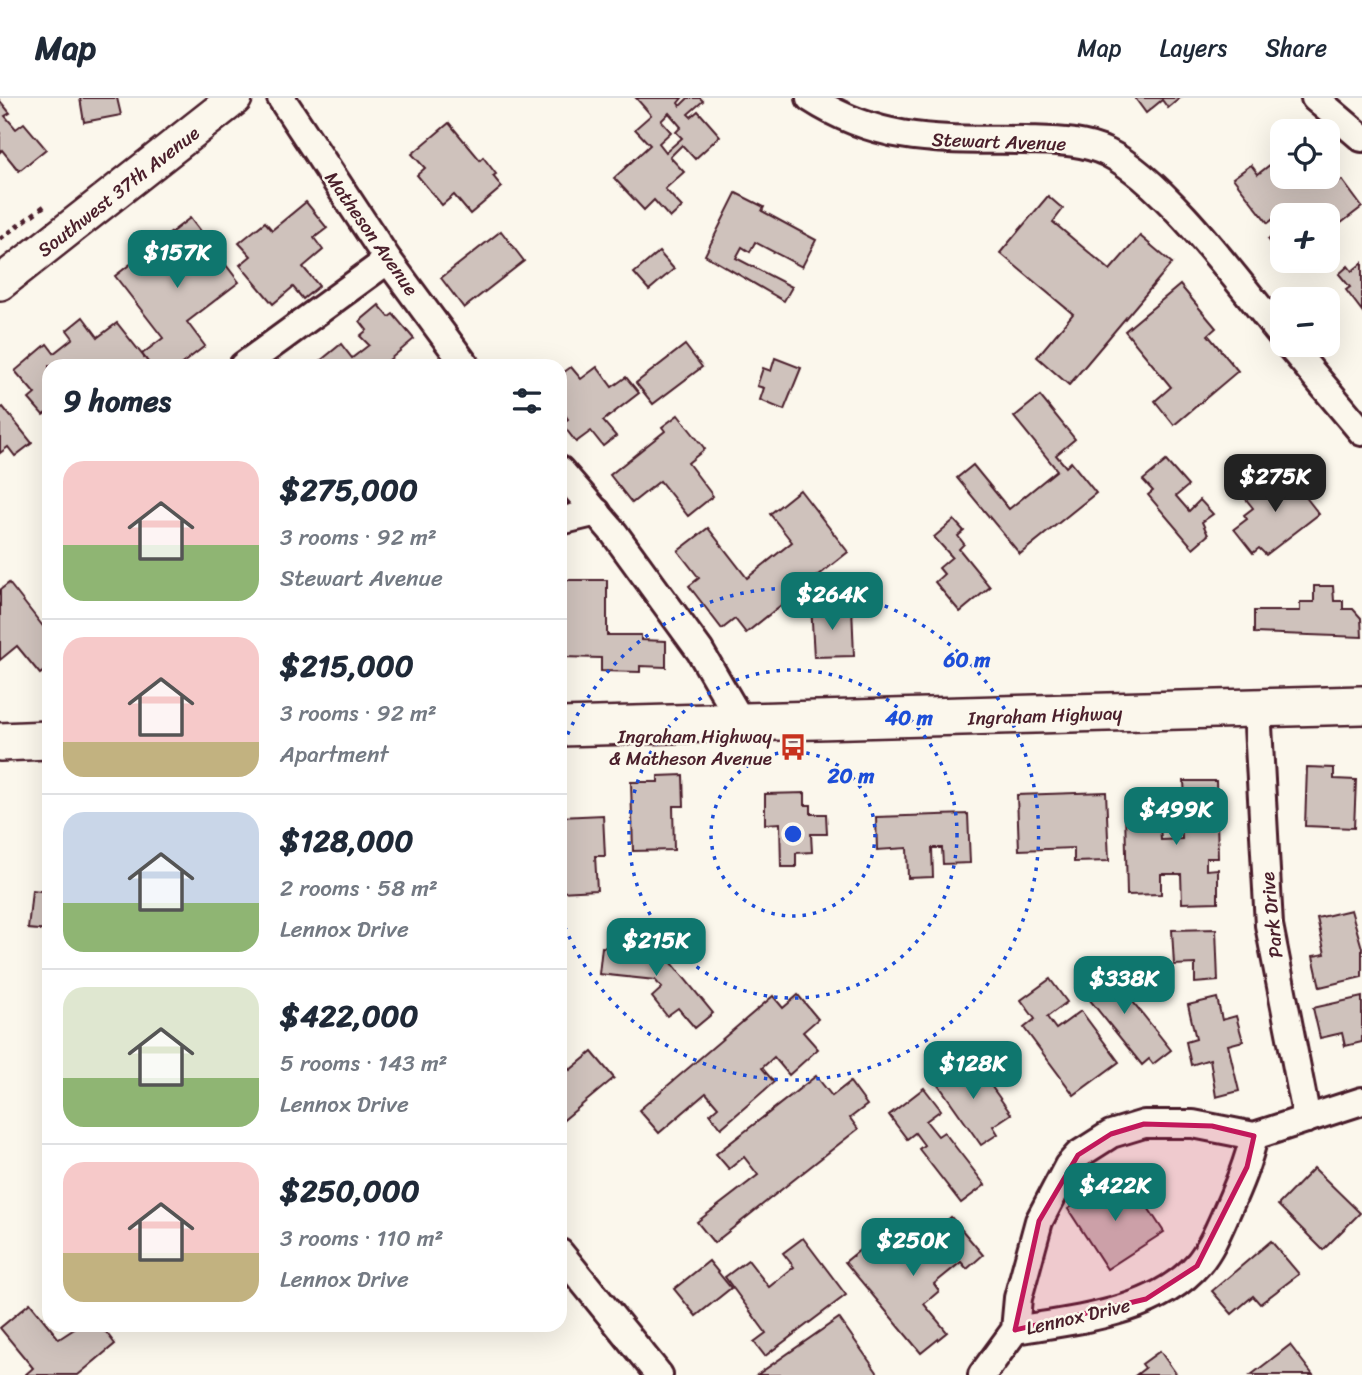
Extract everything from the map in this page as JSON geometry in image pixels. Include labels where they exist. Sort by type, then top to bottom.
[{"type":"main road","name":"Ingraham Highway","points":[[567,727],[1362,705]]},
{"type":"main road","points":[[0,742],[42,740]]},
{"type":"street","name":"Southwest 37th Avenue","points":[[0,282],[235,98]]},
{"type":"street","name":"Matheson Avenue","points":[[281,98],[388,260],[461,359]]},
{"type":"street","name":"Stewart Avenue","points":[[810,98],[862,126],[901,136],[926,139],[1071,142],[1108,153],[1137,172],[1160,194],[1270,322]]},
{"type":"street","points":[[1315,98],[1362,138]]},
{"type":"street","points":[[253,359],[388,260]]},
{"type":"street","points":[[1299,357],[1362,432]]},
{"type":"street","points":[[567,478],[597,512],[706,660],[742,723]]},
{"type":"street","points":[[567,519],[597,512]]},
{"type":"street","name":"Park Drive","points":[[1257,708],[1269,925],[1307,1119]]},
{"type":"street","name":"Lennox Drive","points":[[982,1375],[1015,1330],[1023,1275],[1039,1221],[1068,1166],[1078,1155],[1111,1134],[1144,1124],[1193,1124],[1254,1136],[1362,1101]]},
{"type":"street","name":"Lennox Drive","points":[[1015,1330],[1080,1319],[1146,1299],[1197,1266],[1217,1233],[1247,1167],[1254,1136]]},
{"type":"street","points":[[567,1262],[659,1375]]},
{"type":"highlighted area","points":[[1144,1124],[1212,1126],[1254,1136],[1247,1167],[1197,1266],[1146,1299],[1015,1330],[1039,1221],[1078,1155],[1111,1134]]},
{"type":"building","points":[[80,98],[117,98],[121,115],[84,122]]},
{"type":"building","points":[[636,98],[682,98],[678,103],[680,106],[688,98],[700,98],[703,101],[688,114],[691,117],[698,111],[720,136],[695,159],[682,145],[670,157],[684,172],[665,189],[682,207],[670,218],[654,200],[644,210],[614,178],[650,145],[635,129],[651,115]],"holes":[[[669,113],[681,127],[676,132],[682,138],[666,152],[659,143],[671,132],[661,121]]]},
{"type":"building","points":[[1135,98],[1180,98],[1168,108],[1162,100],[1146,113]]},
{"type":"building","points":[[0,101],[10,113],[5,116],[16,129],[24,123],[46,149],[19,171],[2,150],[0,152]]},
{"type":"building","points":[[449,123],[480,160],[483,157],[502,187],[470,214],[454,195],[442,205],[417,175],[425,168],[412,154]]},
{"type":"building","points":[[1251,165],[1258,174],[1270,165],[1270,189],[1340,189],[1342,180],[1362,207],[1340,224],[1340,203],[1270,203],[1268,223],[1233,178]]},
{"type":"building","points":[[736,193],[764,207],[762,211],[816,240],[802,267],[755,242],[750,252],[742,247],[736,258],[792,287],[784,301],[705,255]]},
{"type":"building","points":[[1048,196],[1063,209],[1053,222],[1110,270],[1140,236],[1172,263],[1069,385],[1037,357],[1073,314],[1000,253]]},
{"type":"building","points":[[306,202],[327,228],[314,238],[323,250],[303,267],[319,286],[303,299],[293,287],[273,304],[240,265],[251,256],[239,243],[265,222],[272,230]]},
{"type":"building","points":[[190,218],[239,282],[187,322],[205,346],[188,359],[146,359],[142,354],[163,338],[115,276]]},
{"type":"building","points":[[501,231],[524,261],[464,308],[441,278]]},
{"type":"building","points":[[659,252],[674,269],[649,290],[634,273]]},
{"type":"building","points":[[1362,263],[1362,311],[1346,290],[1350,287],[1339,274],[1348,266],[1352,271]]},
{"type":"building","points":[[1180,285],[1216,328],[1208,335],[1238,371],[1174,425],[1155,401],[1171,387],[1125,331]]},
{"type":"building","points":[[379,305],[389,317],[393,314],[414,339],[390,359],[323,359],[341,344],[352,358],[369,345],[360,336],[367,330],[360,321]]},
{"type":"building","points":[[83,317],[98,337],[117,323],[145,359],[42,359],[42,414],[29,399],[35,394],[15,371],[47,344],[54,353],[73,338],[67,330]]},
{"type":"building","points":[[685,345],[702,367],[653,404],[636,383]]},
{"type":"building","points":[[775,358],[801,368],[784,410],[760,400],[764,388],[757,386],[763,368],[771,371]]},
{"type":"building","points":[[571,367],[581,379],[597,367],[612,387],[626,377],[639,393],[603,421],[616,436],[603,446],[591,431],[576,442],[567,430],[567,370]]},
{"type":"building","points":[[1040,396],[1075,439],[1056,455],[1066,467],[1071,462],[1096,493],[1020,554],[957,478],[973,465],[1009,509],[1057,470],[1014,417]]},
{"type":"building","points":[[3,407],[32,443],[15,456],[8,447],[0,453],[0,409]]},
{"type":"building","points":[[678,415],[705,449],[688,463],[713,496],[688,516],[660,481],[632,503],[610,475],[665,431],[662,427]]},
{"type":"building","points":[[1166,461],[1188,486],[1176,496],[1189,511],[1200,500],[1213,514],[1202,522],[1208,535],[1193,548],[1148,495],[1153,491],[1143,480]]},
{"type":"building","points":[[1283,468],[1319,514],[1266,555],[1259,548],[1253,553],[1234,529],[1247,519],[1244,515],[1253,508],[1245,498]]},
{"type":"building","points":[[800,490],[848,552],[746,633],[735,619],[722,629],[689,586],[699,578],[678,551],[708,528],[747,578],[792,542],[770,514]]},
{"type":"building","points":[[954,520],[964,531],[958,536],[964,544],[959,549],[990,587],[960,612],[935,582],[944,574],[939,568],[952,557],[934,537]]},
{"type":"building","points":[[567,580],[607,580],[607,635],[641,635],[641,640],[666,641],[666,667],[640,666],[640,672],[601,671],[601,658],[567,657]]},
{"type":"building","points":[[9,583],[42,625],[40,674],[17,646],[0,660],[0,590]]},
{"type":"building","points":[[1314,586],[1333,586],[1334,601],[1343,601],[1343,609],[1353,609],[1361,618],[1362,637],[1254,633],[1254,611],[1300,611],[1300,602],[1314,602]]},
{"type":"building","points":[[825,604],[825,609],[852,607],[854,656],[814,657],[811,605]]},
{"type":"building","points":[[1307,767],[1334,768],[1334,779],[1356,780],[1354,828],[1305,826]]},
{"type":"building","points":[[683,775],[684,806],[673,806],[674,850],[633,851],[631,782],[658,782],[658,776]]},
{"type":"building","points":[[1184,781],[1216,781],[1218,858],[1206,858],[1206,870],[1218,869],[1218,902],[1182,903],[1181,874],[1161,874],[1161,894],[1127,895],[1125,810],[1159,808],[1161,840],[1182,839],[1180,798],[1185,798]]},
{"type":"building","points":[[1106,792],[1109,861],[1074,862],[1074,848],[1019,850],[1017,795]]},
{"type":"building","points":[[805,793],[805,805],[811,805],[811,814],[826,814],[827,834],[811,834],[812,852],[796,853],[796,867],[781,867],[780,823],[765,824],[765,794]]},
{"type":"building","points":[[968,814],[970,863],[943,864],[942,848],[932,848],[933,877],[908,878],[907,848],[877,850],[876,817]]},
{"type":"building","points":[[603,815],[605,856],[595,856],[597,890],[567,892],[567,817]]},
{"type":"building","points":[[32,890],[42,891],[42,930],[28,929]]},
{"type":"building","points":[[1351,910],[1362,948],[1362,977],[1320,987],[1313,956],[1325,954],[1317,918]]},
{"type":"building","points":[[1216,929],[1218,981],[1195,983],[1195,964],[1174,965],[1172,930]]},
{"type":"building","points":[[628,939],[654,941],[713,1013],[695,1028],[678,1008],[667,1016],[652,997],[662,988],[655,980],[599,974],[602,947],[627,949]]},
{"type":"building","points":[[1103,964],[1171,1050],[1153,1064],[1149,1059],[1142,1065],[1077,984]]},
{"type":"building","points":[[1050,979],[1067,1002],[1047,1017],[1056,1029],[1081,1011],[1119,1062],[1074,1095],[1024,1028],[1035,1019],[1021,1000]]},
{"type":"building","points":[[798,995],[818,1019],[803,1032],[818,1049],[789,1075],[774,1057],[762,1068],[774,1082],[721,1128],[710,1114],[718,1107],[706,1093],[659,1133],[639,1110],[773,996],[783,1008]]},
{"type":"building","points":[[1362,997],[1362,1042],[1345,1046],[1342,1033],[1320,1038],[1313,1008]]},
{"type":"building","points":[[1217,998],[1222,1020],[1236,1016],[1243,1041],[1228,1045],[1239,1091],[1216,1097],[1210,1059],[1191,1065],[1186,1042],[1196,1039],[1188,1005]]},
{"type":"building","points":[[592,1052],[614,1078],[567,1117],[567,1066],[570,1070]]},
{"type":"building","points":[[956,1061],[970,1081],[982,1073],[1011,1114],[993,1126],[998,1134],[981,1145],[933,1077]]},
{"type":"building","points":[[816,1076],[832,1096],[850,1082],[867,1105],[850,1118],[858,1129],[714,1243],[697,1222],[758,1175],[744,1157],[729,1169],[716,1154]]},
{"type":"building","points":[[924,1088],[941,1110],[926,1121],[938,1136],[944,1132],[985,1185],[961,1203],[919,1149],[924,1145],[915,1133],[907,1139],[889,1115]]},
{"type":"building","points":[[1314,1168],[1360,1213],[1323,1250],[1278,1205]]},
{"type":"building","points":[[1117,1178],[1133,1202],[1141,1197],[1164,1232],[1107,1269],[1068,1209]]},
{"type":"building","points":[[951,1217],[983,1255],[967,1269],[961,1262],[934,1284],[939,1291],[924,1304],[947,1332],[921,1353],[845,1262],[881,1233],[902,1258]]},
{"type":"building","points":[[803,1238],[846,1295],[765,1356],[754,1342],[766,1333],[725,1277],[748,1260],[769,1287],[794,1267],[783,1253]]},
{"type":"building","points":[[1271,1241],[1299,1274],[1260,1304],[1253,1296],[1232,1314],[1212,1291]]},
{"type":"building","points":[[709,1261],[731,1288],[696,1316],[674,1289]]},
{"type":"building","points":[[30,1303],[42,1318],[42,1332],[53,1332],[59,1339],[70,1332],[106,1332],[115,1344],[78,1375],[25,1375],[33,1368],[0,1328]]},
{"type":"building","points":[[839,1318],[879,1375],[757,1375]]},
{"type":"building","points":[[1290,1345],[1313,1375],[1251,1375]]},
{"type":"building","points":[[1160,1351],[1177,1375],[1136,1375],[1145,1368],[1142,1364]]},
{"type":"place","name":"Ingraham Highway & Matheson Avenue","points":[[793,747]]}]
